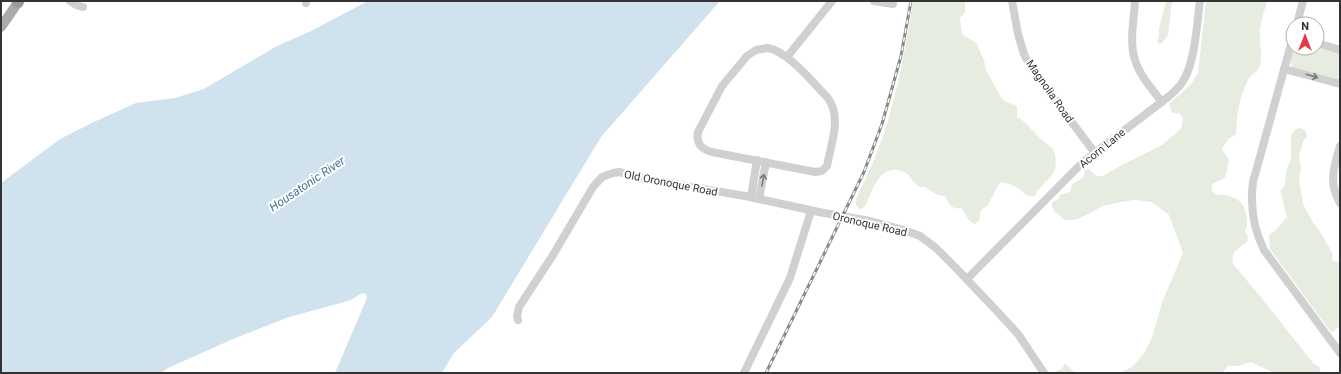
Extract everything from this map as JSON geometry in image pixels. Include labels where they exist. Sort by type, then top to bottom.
[{"type":"main road","points":[[1,27],[18,1]]},
{"type":"street","points":[[70,1],[83,7]]},
{"type":"street","points":[[787,57],[832,1]]},
{"type":"street","points":[[874,1],[893,4]]},
{"type":"street","name":"Magnolia Road","points":[[1012,1],[1018,34],[1024,54],[1029,64],[1095,153]]},
{"type":"street","points":[[1135,1],[1132,44],[1134,60],[1142,76],[1162,102]]},
{"type":"street","name":"Acorn Lane","points":[[968,279],[1078,167],[1162,102],[1180,86],[1188,73],[1192,57],[1200,1]]},
{"type":"street","points":[[1299,16],[1303,1]]},
{"type":"street","points":[[1325,45],[1340,50]]},
{"type":"street","points":[[768,48],[778,51],[787,57],[828,98],[833,106],[835,123],[826,166],[822,171],[815,172],[705,150],[698,143],[698,132],[722,86],[750,53],[768,48]]},
{"type":"street","points":[[1288,56],[1253,182],[1251,206],[1253,221],[1257,235],[1268,257],[1340,353]]},
{"type":"street","points":[[1284,69],[1340,84]]},
{"type":"street","points":[[1340,146],[1334,166],[1333,180],[1335,194],[1340,203]]},
{"type":"street","points":[[751,197],[757,160]]},
{"type":"street","points":[[759,199],[766,162]]},
{"type":"street","name":"Old Oronoque Road","points":[[518,320],[518,312],[525,297],[564,236],[592,187],[602,178],[613,173],[619,172],[671,184],[751,197],[812,211]]},
{"type":"street","points":[[744,373],[790,278],[812,211]]},
{"type":"street","name":"Oronoque Road","points":[[812,211],[876,223],[904,230],[920,236],[940,252],[968,279],[1018,334],[1044,373]]},
{"type":"shaded area","points":[[913,1],[965,1],[965,12],[960,18],[962,34],[976,43],[984,60],[986,70],[1002,99],[1017,106],[1017,117],[1024,121],[1052,148],[1055,156],[1056,163],[1054,172],[1039,189],[1035,196],[1027,196],[1015,186],[1000,182],[988,205],[981,210],[979,221],[975,224],[968,219],[961,208],[951,206],[945,196],[937,194],[923,186],[917,185],[908,174],[898,170],[891,170],[880,178],[875,184],[866,205],[863,208],[859,209],[856,204],[856,199],[876,155],[884,133],[895,96]]},
{"type":"shaded area","points":[[1166,1],[1172,1],[1168,35],[1162,43],[1159,44],[1157,41],[1159,36],[1159,28]]},
{"type":"shaded area","points":[[1206,1],[1267,1],[1260,28],[1261,57],[1259,68],[1249,78],[1242,93],[1236,134],[1228,139],[1222,149],[1229,160],[1225,178],[1212,184],[1212,191],[1217,195],[1233,197],[1241,202],[1245,210],[1247,219],[1245,231],[1248,237],[1247,242],[1234,253],[1232,260],[1233,264],[1313,363],[1319,367],[1321,373],[1274,373],[1251,362],[1238,366],[1228,366],[1222,373],[1119,373],[1132,367],[1145,352],[1152,337],[1163,300],[1183,253],[1169,215],[1152,202],[1134,200],[1103,206],[1078,219],[1065,220],[1056,212],[1052,205],[1052,202],[1059,199],[1060,195],[1070,192],[1072,184],[1083,178],[1085,170],[1089,169],[1096,176],[1103,176],[1162,145],[1181,129],[1183,117],[1179,113],[1172,113],[1169,104],[1191,84],[1198,73]]},
{"type":"shaded area","points":[[1325,49],[1340,54],[1340,81],[1293,68],[1291,56],[1325,56]]},
{"type":"shaded area","points":[[1299,128],[1305,130],[1307,136],[1303,142],[1299,156],[1301,168],[1299,179],[1303,204],[1333,254],[1333,261],[1338,262],[1340,266],[1340,326],[1332,332],[1270,249],[1269,235],[1276,230],[1287,217],[1280,190],[1284,187],[1287,168],[1291,159],[1291,136],[1294,130]]},
{"type":"shaded area","points":[[1065,363],[1075,373],[1053,373],[1062,369]]},
{"type":"water","name":"Housatonic River","points":[[368,1],[720,1],[601,137],[492,317],[453,354],[442,373],[335,373],[367,298],[366,294],[362,293],[351,300],[286,318],[233,339],[168,368],[161,373],[1,373],[1,183],[60,139],[96,121],[136,103],[175,98],[204,89],[277,46],[311,31]]},
{"type":"railway","points":[[766,373],[864,172],[882,124],[901,56],[911,1]]}]
